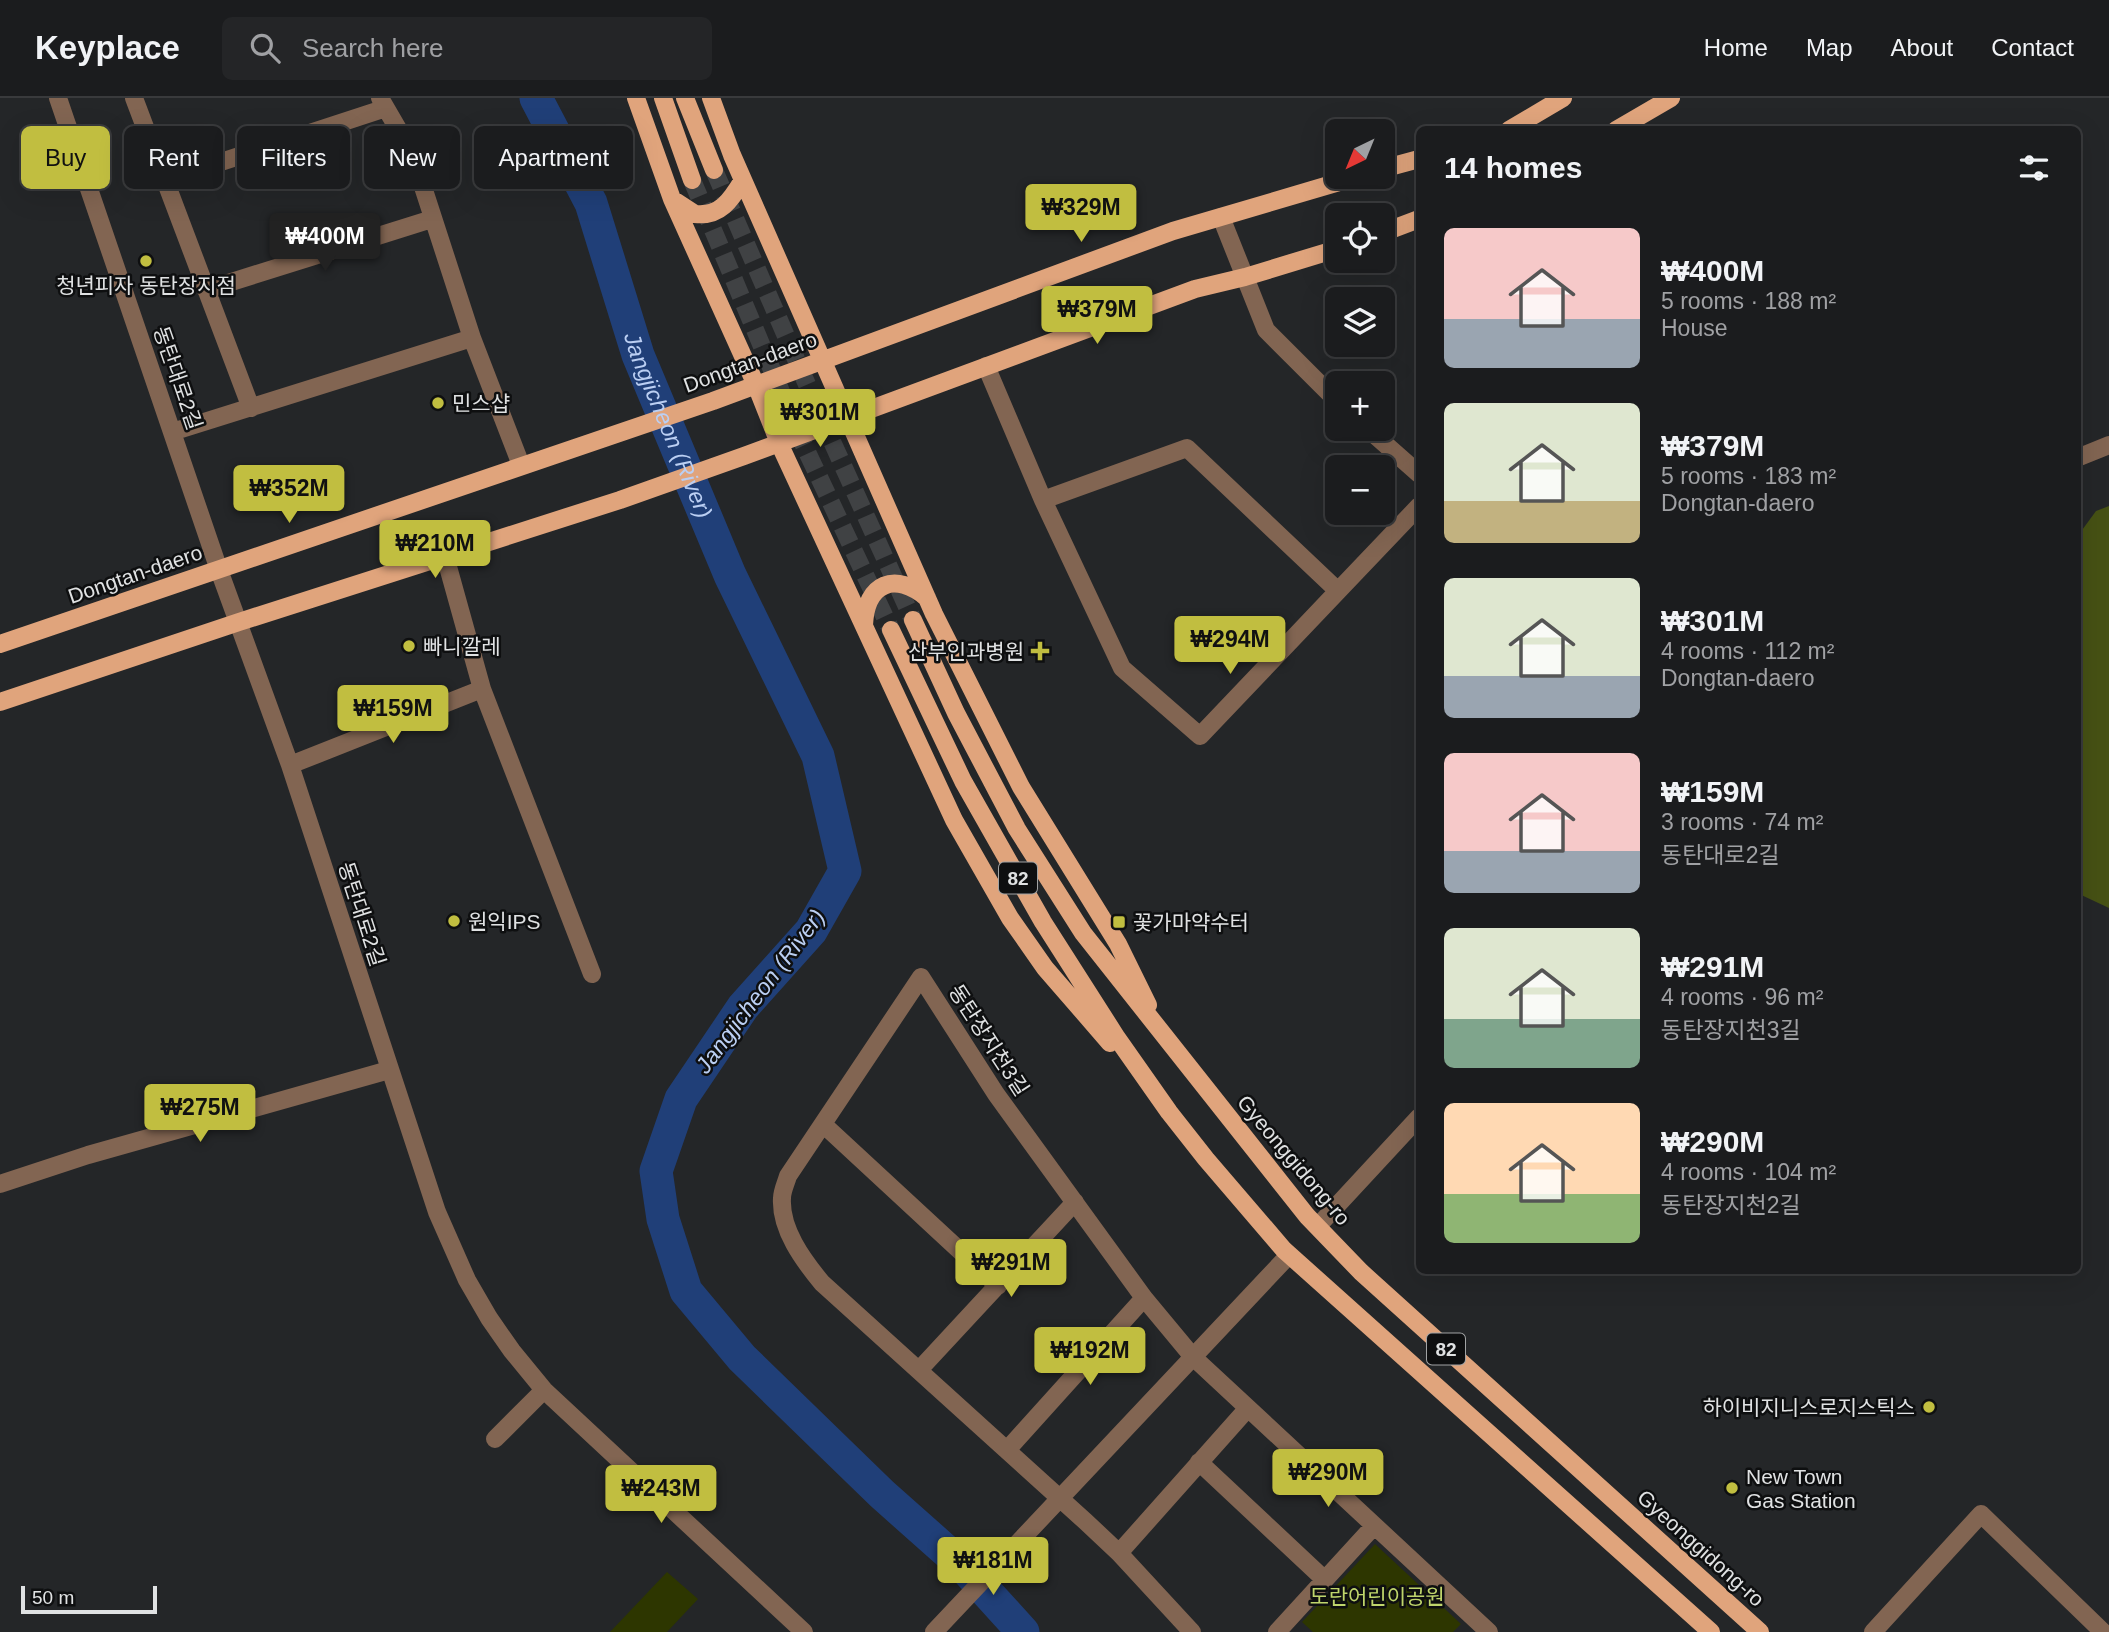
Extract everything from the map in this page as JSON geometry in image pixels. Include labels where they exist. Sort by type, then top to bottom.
[{"type":"main road","points":[[636,98],[672,199],[756,384],[779,443],[954,820],[1010,918],[1045,968],[1169,1112]]},
{"type":"main road","points":[[663,98],[692,180]]},
{"type":"main road","points":[[685,98],[715,170]]},
{"type":"main road","points":[[711,98],[743,180],[927,598],[1021,787],[1118,944],[1164,1036]]},
{"type":"main road","points":[[1516,126],[1563,98]]},
{"type":"main road","points":[[1623,126],[1671,98]]},
{"type":"main road","points":[[1395,165],[1416,160]]},
{"type":"main road","points":[[672,199],[695,214],[715,212],[723,208],[743,180]]},
{"type":"main road","name":"Dongtan-daero","points":[[0,644],[713,401],[1173,231],[1325,186]]},
{"type":"main road","points":[[1395,228],[1416,220]]},
{"type":"main road","points":[[0,702],[620,500],[1195,289],[1325,254]]},
{"type":"main road","points":[[864,626],[865,610],[880,587],[890,583],[903,583],[914,587],[927,598]]},
{"type":"main road","name":"Gyeonggidong-ro","points":[[913,620],[956,713],[1017,829],[1083,933],[1318,1226],[1361,1272],[1760,1632]]},
{"type":"main road","name":"82","points":[[891,630],[963,781],[1043,922],[1117,1038],[1169,1112],[1252,1214],[1289,1255],[1710,1632]]},
{"type":"street","name":"동탄대로2길","points":[[58,98],[219,570],[289,765],[438,1212],[467,1280],[512,1351],[544,1390],[804,1632]]},
{"type":"street","points":[[134,98],[144,126]]},
{"type":"street","points":[[223,160],[383,103],[412,153],[472,338],[521,465]]},
{"type":"street","points":[[166,189],[251,408]]},
{"type":"street","points":[[1221,217],[1266,330],[1325,389]]},
{"type":"street","points":[[206,290],[432,219]]},
{"type":"street","points":[[172,432],[472,338]]},
{"type":"street","points":[[986,366],[1042,500],[1122,668],[1200,736],[1416,509]]},
{"type":"street","points":[[1382,441],[1416,471]]},
{"type":"street","points":[[2081,456],[2109,445]]},
{"type":"street","points":[[1042,500],[1187,448],[1338,591]]},
{"type":"street","points":[[444,556],[482,689],[592,974]]},
{"type":"street","points":[[289,765],[482,689]]},
{"type":"street","name":"동탄장지천3길","points":[[1192,1632],[1119,1553],[822,1283],[801,1258],[787,1227],[782,1198],[788,1176],[921,977],[996,1094],[1144,1298],[1193,1357],[1374,1525],[1479,1629]]},
{"type":"street","points":[[0,1184],[88,1155],[389,1070]]},
{"type":"street","points":[[1318,1226],[1416,1120]]},
{"type":"street","points":[[824,1125],[998,1286]]},
{"type":"street","points":[[919,1370],[1075,1202]]},
{"type":"street","points":[[934,1632],[1289,1255]]},
{"type":"street","points":[[1007,1450],[1144,1298]]},
{"type":"street","points":[[495,1439],[544,1390]]},
{"type":"street","points":[[1119,1553],[1248,1408]]},
{"type":"street","points":[[1199,1462],[1325,1580]]},
{"type":"street","points":[[1873,1632],[1981,1514],[2103,1632]]},
{"type":"street","points":[[1277,1632],[1374,1525]]},
{"type":"green space","points":[[2109,506],[2109,908],[2081,895],[2081,532],[2096,511]]},
{"type":"green space","name":"도란어린이공원","points":[[1375,1544],[1461,1624],[1453,1632],[1313,1632],[1302,1622]]},
{"type":"green space","points":[[667,1572],[698,1599],[667,1632],[610,1632]]},
{"type":"waterway","name":"Jangjicheon (River)","points":[[536,98],[591,203],[638,355],[730,575],[818,756],[845,871],[811,931],[743,1007],[681,1099],[656,1171],[663,1219],[686,1291],[742,1358],[882,1494],[963,1566],[1023,1632]]},
{"type":"tunnel","points":[[714,170],[913,620]]},
{"type":"tunnel","points":[[692,180],[801,439],[891,630]]},
{"type":"place","name":"청년피자 동탄장지점","points":[[146,261]]},
{"type":"place","name":"민스샵","points":[[438,403]]},
{"type":"place","name":"빠니깔레","points":[[409,646]]},
{"type":"place","name":"산부인과병원","points":[[1040,651]]},
{"type":"place","name":"원익IPS","points":[[454,921]]},
{"type":"place","name":"꽃가마약수터","points":[[1119,922]]},
{"type":"place","name":"하이비지니스로지스틱스","points":[[1929,1407]]},
{"type":"place","name":"New Town Gas Station","points":[[1732,1488]]}]
